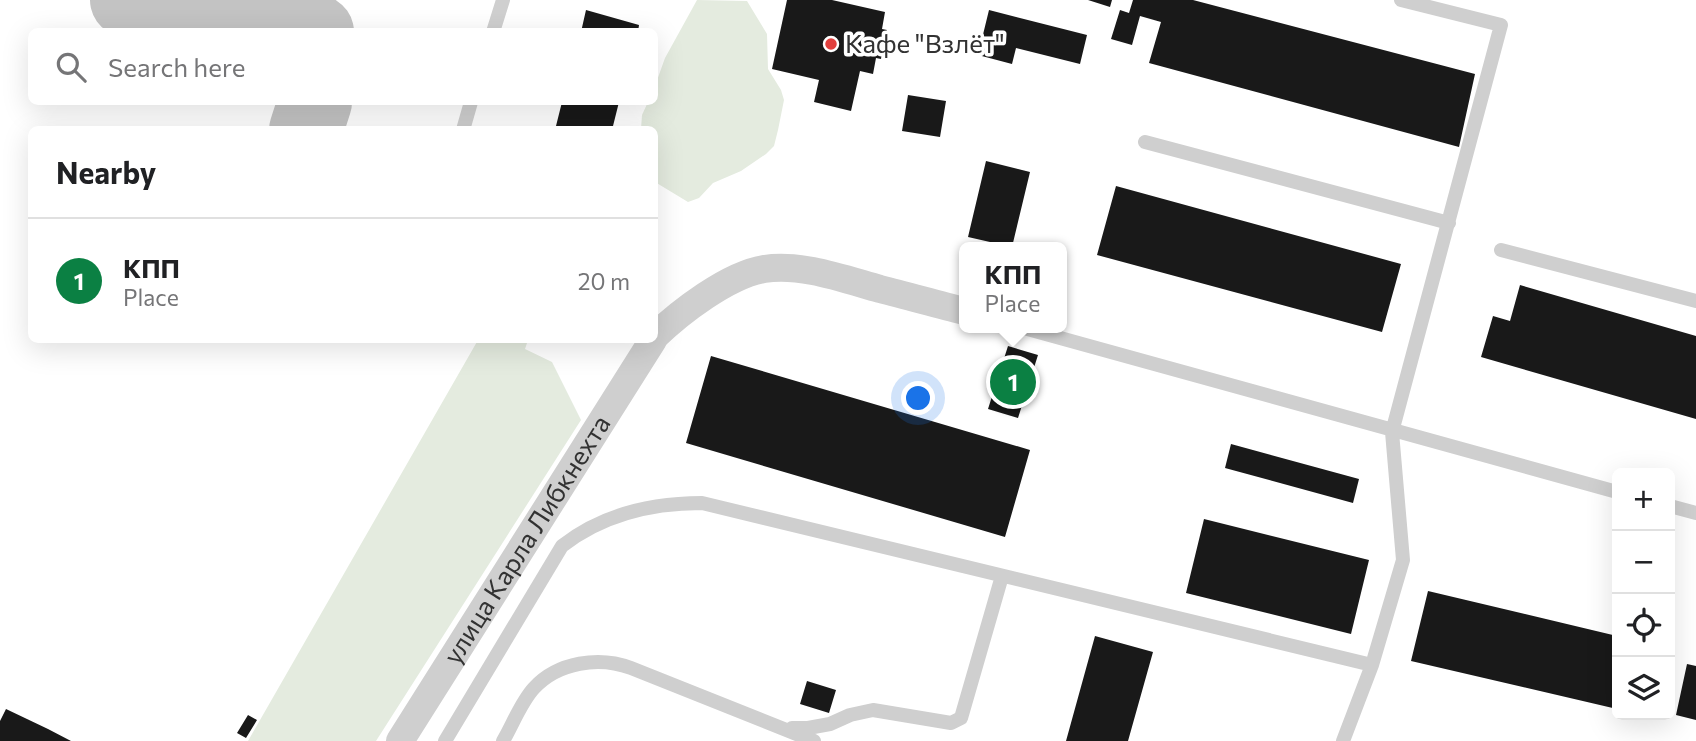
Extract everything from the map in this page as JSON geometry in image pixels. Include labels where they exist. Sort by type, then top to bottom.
[{"type":"street","name":"улица Карла Либкнехта","points":[[658,334],[707,295],[763,269],[787,268],[835,276],[959,310]]},
{"type":"street","name":"улица Карла Либкнехта","points":[[400,741],[650,343]]},
{"type":"lane","points":[[494,28],[503,0]]},
{"type":"lane","points":[[1343,741],[1372,665],[1403,560],[1392,432],[1501,25],[1401,0]]},
{"type":"lane","points":[[464,126],[470,105]]},
{"type":"lane","points":[[1145,142],[1449,223]]},
{"type":"lane","points":[[1501,250],[1696,301]]},
{"type":"lane","points":[[1042,333],[1612,491]]},
{"type":"lane","points":[[445,741],[562,546],[581,531],[636,510],[669,503],[702,503],[1372,665]]},
{"type":"lane","points":[[1675,507],[1696,513]]},
{"type":"lane","points":[[780,728],[808,728],[830,724],[850,715],[873,710],[951,723],[961,718],[1002,576]]},
{"type":"lane","points":[[503,741],[532,690],[547,676],[562,668],[597,662],[615,662],[631,667],[814,741]]},
{"type":"shaded area","points":[[697,0],[747,1],[767,34],[768,69],[784,100],[774,146],[741,171],[713,183],[699,198],[688,202],[658,184],[658,126],[641,126],[647,105],[658,105],[658,78],[665,58]]},
{"type":"shaded area","points":[[476,343],[527,343],[525,349],[552,362],[581,420],[376,741],[248,741]]},
{"type":"building","name":"Кафе \"Взлёт\"","points":[[787,0],[832,0],[885,12],[882,29],[887,30],[881,59],[876,58],[873,74],[860,71],[851,111],[814,102],[819,80],[772,69]]},
{"type":"building","points":[[1088,0],[1112,0],[1110,7]]},
{"type":"building","points":[[1133,0],[1193,0],[1475,74],[1459,147],[1149,63],[1161,22],[1140,16],[1132,45],[1111,39],[1120,10],[1129,13]]},
{"type":"building","points":[[586,10],[639,25],[639,28],[582,28]]},
{"type":"building","points":[[989,10],[1087,35],[1080,64],[1016,48],[1012,64],[978,55]]},
{"type":"building","points":[[908,95],[946,101],[940,137],[902,131]]},
{"type":"building","points":[[561,105],[618,105],[613,126],[556,126]]},
{"type":"building","points":[[986,161],[1030,172],[1013,242],[990,242],[968,237]]},
{"type":"building","points":[[1116,186],[1401,264],[1382,332],[1097,255]]},
{"type":"building","points":[[1520,285],[1696,336],[1696,419],[1481,357],[1493,316],[1510,321]]},
{"type":"building","points":[[1008,346],[1038,355],[1018,418],[988,409]]},
{"type":"building","points":[[711,356],[1030,450],[1005,537],[686,443]]},
{"type":"building","points":[[1231,444],[1359,479],[1353,503],[1225,468]]},
{"type":"building","points":[[1204,519],[1369,560],[1351,634],[1186,593]]},
{"type":"building","points":[[1428,591],[1612,635],[1612,708],[1411,661]]},
{"type":"building","points":[[1095,636],[1153,652],[1128,741],[1066,741]]},
{"type":"building","points":[[1687,664],[1696,666],[1696,720],[1676,715]]},
{"type":"building","points":[[807,681],[836,690],[829,713],[800,704]]},
{"type":"building","points":[[6,709],[71,741],[0,741],[0,721]]},
{"type":"building","points":[[248,715],[257,720],[246,738],[237,733]]},
{"type":"taxiway","points":[[127,0],[293,28]]},
{"type":"taxiway","points":[[307,126],[314,105]]},
{"type":"place","name":"Кафе \"Взлёт\"","points":[[831,44]]},
{"type":"place","name":"КПП","points":[[1013,382]]}]
